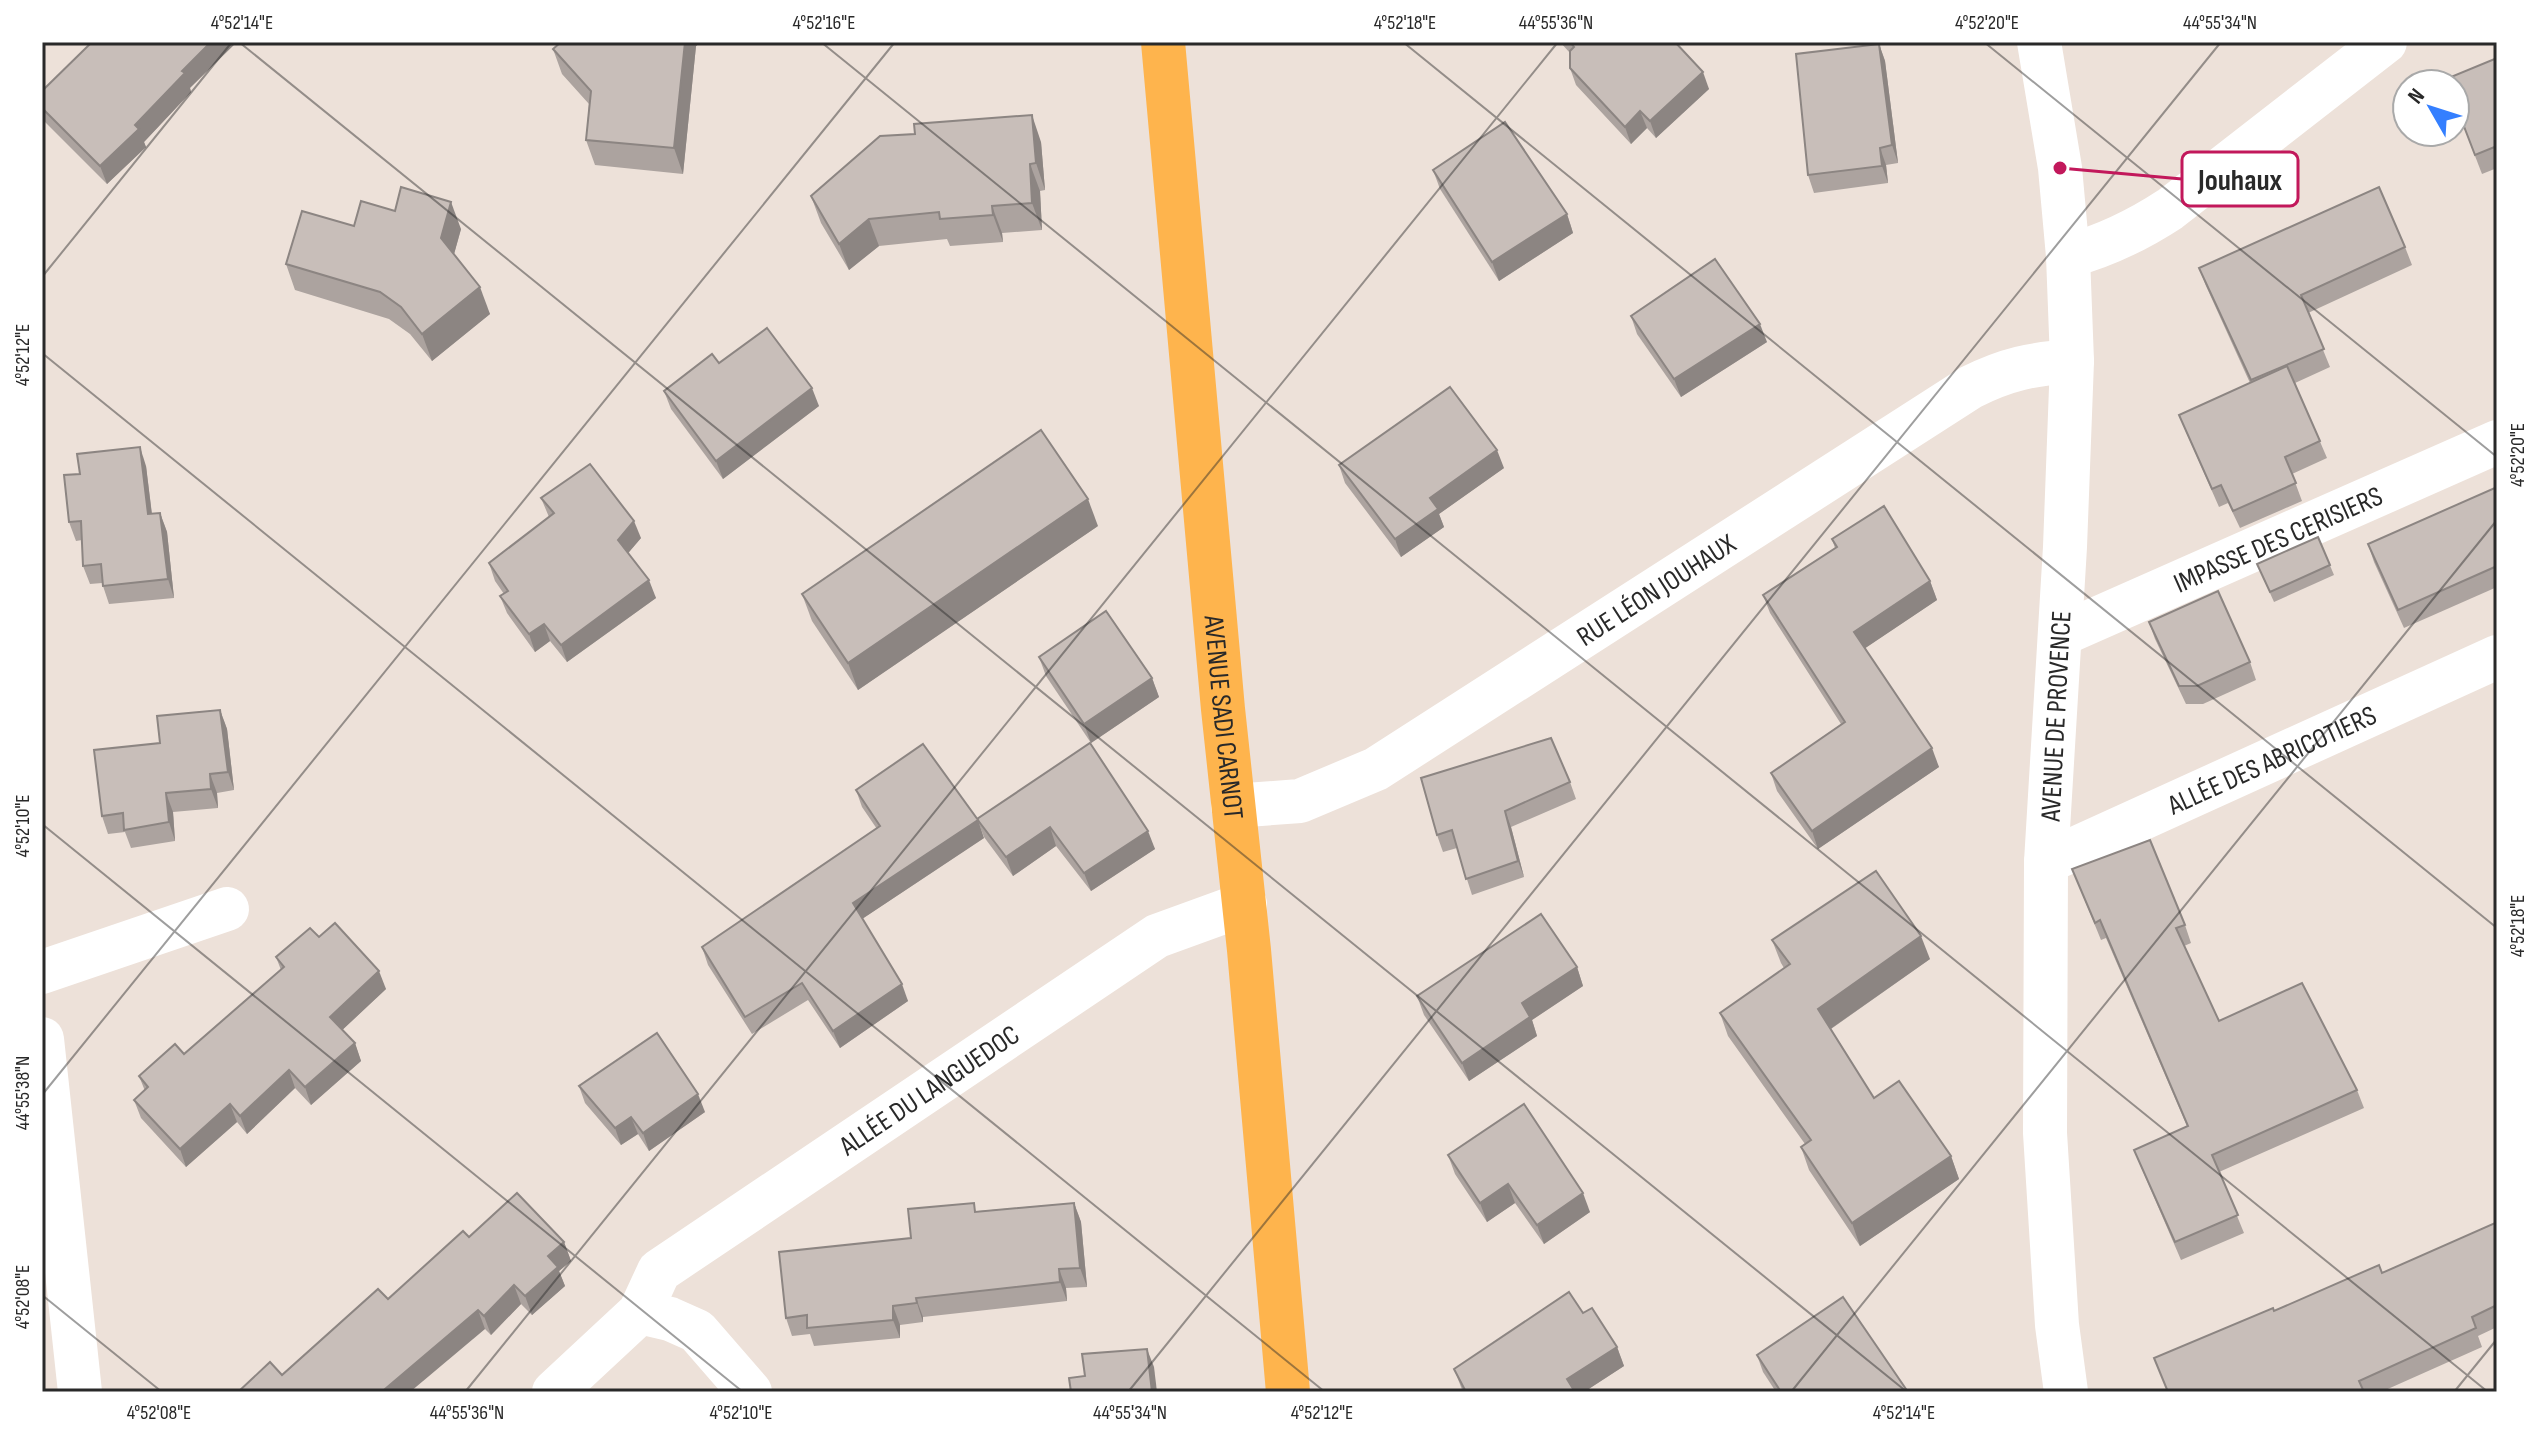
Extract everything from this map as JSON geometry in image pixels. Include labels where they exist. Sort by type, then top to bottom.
[{"type":"main road","name":"AVENUE SADI CARNOT","points":[[1163,42],[1288,1392]]},
{"type":"street","name":"AVENUE DE PROVENCE","points":[[2039,42],[2060,168],[2068,256],[2072,361],[2046,862],[2045,1133],[2057,1325],[2066,1392]]},
{"type":"street","points":[[2068,256],[2139,229],[2170,209],[2385,42]]},
{"type":"street","name":"RUE LÉON JOUHAUX","points":[[1233,806],[1300,801],[1376,769],[1971,387],[2002,372],[2040,363],[2072,361]]},
{"type":"street","name":"IMPASSE DES CERISIERS","points":[[2060,635],[2497,442]]},
{"type":"street","name":"ALLÉE DES ABRICOTIERS","points":[[2046,862],[2497,657]]},
{"type":"street","name":"ALLÉE DU LANGUEDOC","points":[[640,1312],[659,1271],[1157,936],[1245,904]]},
{"type":"street","points":[[42,972],[227,909]]},
{"type":"street","points":[[42,1039],[80,1392]]},
{"type":"street","points":[[554,1392],[640,1312],[670,1319],[697,1331],[750,1392]]},
{"type":"building","points":[[92,42],[211,42],[135,125],[139,129],[100,166],[42,108],[42,91]]},
{"type":"building","points":[[561,42],[685,42],[674,148],[586,140],[591,91],[553,49]]},
{"type":"building","points":[[1570,42],[1675,42],[1703,72],[1650,121],[1640,111],[1625,127],[1570,68],[1570,51],[1574,47]]},
{"type":"building","points":[[1879,44],[1892,145],[1880,148],[1882,166],[1808,175],[1796,54]]},
{"type":"building","points":[[2497,58],[2497,146],[2475,155],[2471,145],[2471,69]]},
{"type":"building","points":[[1032,115],[1036,163],[1030,164],[1032,203],[992,206],[993,215],[940,219],[939,212],[869,219],[839,244],[811,196],[880,136],[915,134],[914,124]]},
{"type":"building","points":[[1505,122],[1567,214],[1492,262],[1433,170]]},
{"type":"building","points":[[401,187],[451,202],[441,238],[480,287],[422,334],[401,307],[380,292],[286,264],[302,211],[354,226],[361,201],[395,211]]},
{"type":"building","points":[[2379,187],[2405,247],[2301,295],[2324,349],[2251,380],[2199,268]]},
{"type":"building","points":[[1715,259],[1760,324],[1674,379],[1631,316]]},
{"type":"building","points":[[767,328],[812,388],[716,461],[664,391],[712,354],[719,363]]},
{"type":"building","points":[[2287,366],[2320,441],[2285,457],[2296,483],[2233,511],[2221,485],[2212,489],[2179,415]]},
{"type":"building","points":[[1450,387],[1497,450],[1430,498],[1438,509],[1395,539],[1339,465]]},
{"type":"building","points":[[1041,430],[1088,499],[848,663],[802,594]]},
{"type":"building","points":[[140,447],[148,514],[160,513],[168,579],[103,586],[101,564],[83,566],[81,521],[69,522],[64,475],[80,474],[77,454]]},
{"type":"building","points":[[590,464],[634,521],[618,540],[649,580],[561,645],[544,624],[529,634],[500,596],[508,591],[489,563],[554,513],[541,498]]},
{"type":"building","points":[[2497,487],[2497,566],[2398,610],[2368,544]]},
{"type":"building","points":[[1884,506],[1930,581],[1854,632],[1932,748],[1812,831],[1771,773],[1845,722],[1763,595],[1837,547],[1832,539]]},
{"type":"building","points":[[2318,537],[2330,565],[2270,592],[2257,564]]},
{"type":"building","points":[[2218,591],[2250,662],[2197,686],[2179,686],[2149,622]]},
{"type":"building","points":[[1106,611],[1152,678],[1084,724],[1039,657]]},
{"type":"building","points":[[220,710],[228,772],[210,774],[211,789],[166,793],[169,822],[124,830],[123,813],[102,816],[94,750],[160,743],[157,716]]},
{"type":"building","points":[[1551,738],[1570,782],[1505,811],[1518,861],[1466,879],[1452,830],[1437,835],[1421,778]]},
{"type":"building","points":[[1090,743],[1148,831],[1084,873],[1050,827],[1006,857],[977,819]]},
{"type":"building","points":[[923,744],[978,820],[853,903],[902,984],[833,1031],[802,983],[745,1017],[702,947],[880,826],[856,790]]},
{"type":"building","points":[[2150,840],[2185,925],[2176,928],[2219,1021],[2302,983],[2357,1090],[2212,1155],[2238,1215],[2175,1242],[2134,1150],[2188,1126],[2100,920],[2095,923],[2072,869]]},
{"type":"building","points":[[1876,871],[1921,936],[1818,1009],[1874,1098],[1899,1081],[1951,1156],[1852,1223],[1801,1147],[1811,1140],[1720,1013],[1790,964],[1772,940]]},
{"type":"building","points":[[1541,914],[1577,967],[1522,1003],[1530,1017],[1462,1063],[1417,996]]},
{"type":"building","points":[[335,923],[379,971],[330,1017],[355,1043],[305,1087],[289,1070],[240,1116],[230,1104],[180,1149],[134,1100],[148,1087],[139,1076],[175,1044],[184,1054],[284,967],[276,957],[310,928],[319,937]]},
{"type":"building","points":[[657,1033],[698,1094],[643,1133],[631,1117],[615,1128],[579,1086]]},
{"type":"building","points":[[1524,1104],[1583,1193],[1537,1225],[1508,1184],[1480,1203],[1448,1155]]},
{"type":"building","points":[[517,1193],[564,1242],[548,1256],[558,1267],[525,1296],[514,1285],[484,1316],[478,1310],[384,1390],[387,1392],[238,1392],[270,1362],[282,1375],[378,1289],[388,1299],[463,1231],[469,1237]]},
{"type":"building","points":[[974,1203],[975,1212],[1074,1203],[1080,1268],[1059,1269],[1060,1282],[916,1298],[917,1303],[893,1306],[893,1320],[807,1328],[807,1315],[786,1318],[779,1252],[911,1238],[908,1209]]},
{"type":"building","points":[[2495,1223],[2497,1305],[2472,1317],[2476,1328],[2359,1381],[2364,1392],[2168,1392],[2154,1358],[2273,1308],[2274,1311],[2379,1265],[2382,1273]]},
{"type":"building","points":[[1569,1292],[1583,1313],[1592,1308],[1617,1347],[1567,1379],[1575,1392],[1466,1392],[1454,1369]]},
{"type":"building","points":[[1843,1297],[1908,1392],[1781,1392],[1757,1355]]},
{"type":"building","points":[[1147,1349],[1152,1392],[1071,1392],[1069,1378],[1085,1376],[1082,1354]]},
{"type":"place","name":"Jouhaux","points":[[2060,168]]}]
